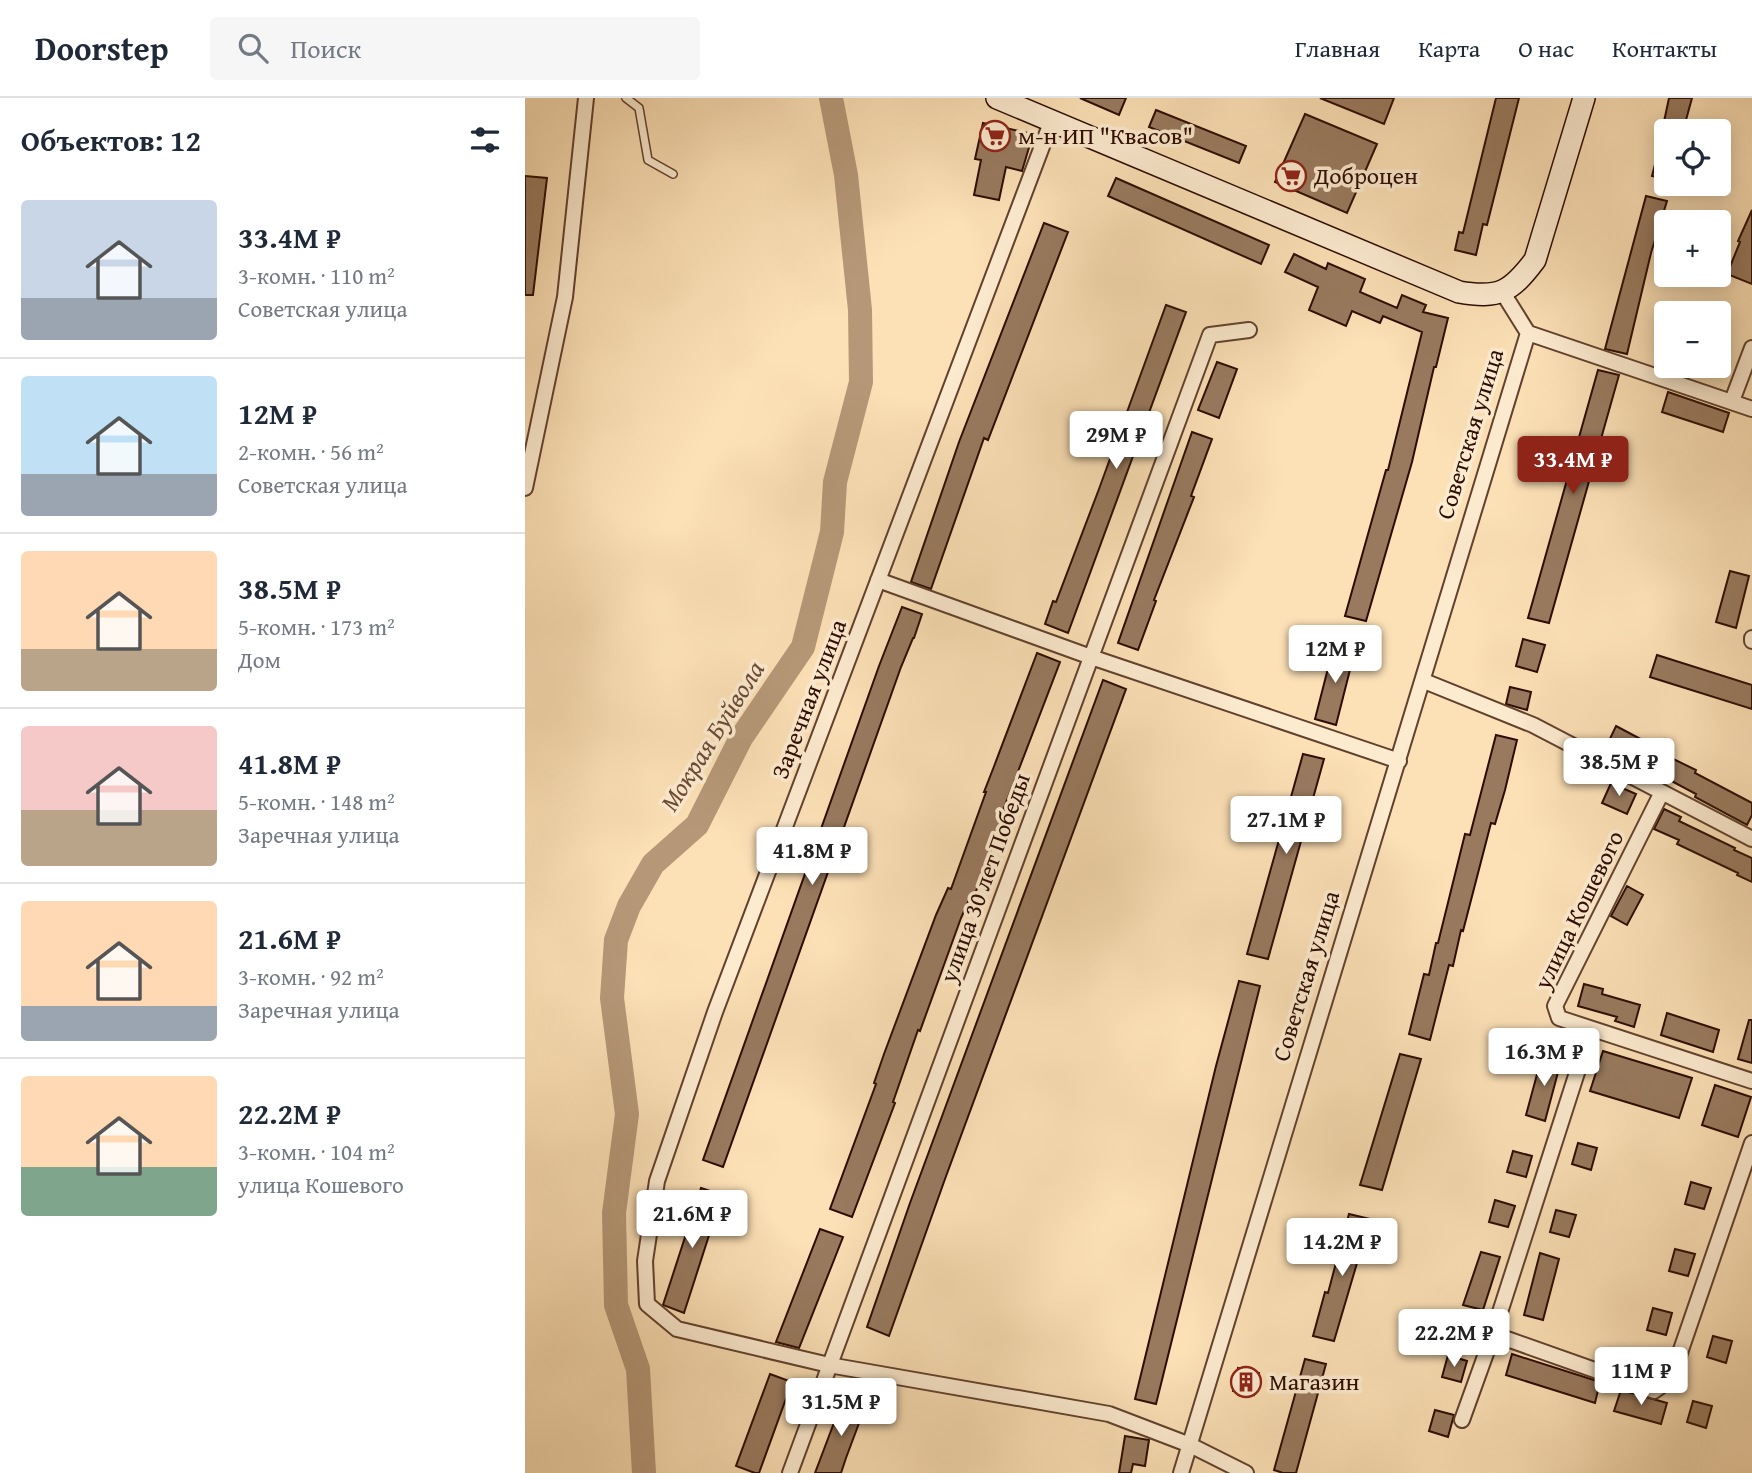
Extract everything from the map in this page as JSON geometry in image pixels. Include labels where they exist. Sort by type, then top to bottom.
[{"type":"main road","points":[[997,98],[1031,104],[1052,120],[1459,292],[1485,296],[1503,293],[1521,278],[1535,260],[1584,98]]},
{"type":"street","points":[[525,488],[565,298],[586,98]]},
{"type":"street","name":"Заречная улица","points":[[829,1365],[677,1329],[647,1304],[645,1261],[657,1181],[715,1012],[1052,120]]},
{"type":"street","points":[[1503,293],[1528,333],[1752,409]]},
{"type":"street","name":"улица 30 лет Победы","points":[[790,1473],[1210,335],[1249,330]]},
{"type":"street","name":"Советская улица","points":[[1181,1473],[1528,333]]},
{"type":"street","points":[[1732,401],[1752,348]]},
{"type":"street","points":[[879,580],[1091,657],[1399,761]]},
{"type":"street","points":[[1423,681],[1533,725],[1752,839]]},
{"type":"street","name":"улица Кошевого","points":[[1662,792],[1555,1006],[1559,1018],[1752,1081]]},
{"type":"street","points":[[1462,1420],[1493,1334],[1591,1028]]},
{"type":"street","points":[[1493,1334],[1654,1391],[1671,1379],[1752,1143]]},
{"type":"street","points":[[829,1365],[1109,1414],[1190,1445],[1246,1473]]},
{"type":"lane","points":[[626,98],[639,108],[647,160],[673,174]]},
{"type":"building","points":[[1080,98],[1126,98],[1119,115]]},
{"type":"building","points":[[1320,98],[1394,98],[1384,124]]},
{"type":"building","points":[[1496,98],[1519,98],[1487,225],[1483,224],[1476,255],[1455,250],[1459,232],[1463,233]]},
{"type":"building","points":[[1669,98],[1692,98],[1686,119],[1665,119]]},
{"type":"building","points":[[1156,110],[1246,146],[1239,163],[1149,127]]},
{"type":"building","points":[[1305,114],[1377,144],[1347,213],[1275,182]]},
{"type":"building","points":[[983,123],[1033,134],[1022,171],[1006,167],[999,200],[974,195],[981,160],[975,159]]},
{"type":"building","points":[[525,176],[547,178],[533,295],[525,295]]},
{"type":"building","points":[[1116,178],[1269,245],[1261,264],[1108,196]]},
{"type":"building","points":[[1646,196],[1667,201],[1664,210],[1654,210],[1654,243],[1627,354],[1605,349]]},
{"type":"building","points":[[1752,210],[1752,284],[1731,276],[1731,264],[1740,242],[1738,241]]},
{"type":"building","points":[[1044,223],[1068,232],[988,440],[984,438],[931,589],[911,582],[959,442]]},
{"type":"building","points":[[1294,254],[1326,269],[1328,263],[1365,279],[1360,292],[1397,308],[1402,295],[1426,305],[1423,312],[1448,318],[1412,462],[1366,621],[1345,616],[1388,470],[1422,332],[1383,316],[1380,323],[1352,311],[1346,326],[1309,310],[1318,287],[1285,272]]},
{"type":"building","points":[[1166,305],[1186,312],[1068,633],[1045,624],[1099,489]]},
{"type":"building","points":[[1217,362],[1237,369],[1219,418],[1198,410]]},
{"type":"building","points":[[1598,370],[1619,375],[1549,623],[1528,618]]},
{"type":"building","points":[[1668,392],[1729,413],[1723,432],[1662,412]]},
{"type":"building","points":[[1192,432],[1212,439],[1191,496],[1194,497],[1154,600],[1156,601],[1138,650],[1118,643]]},
{"type":"building","points":[[1730,571],[1749,576],[1736,628],[1716,622]]},
{"type":"building","points":[[902,607],[922,614],[723,1167],[703,1160]]},
{"type":"building","points":[[1523,639],[1545,645],[1537,672],[1516,666]]},
{"type":"building","points":[[1334,645],[1355,650],[1336,725],[1315,719]]},
{"type":"building","points":[[1037,653],[1060,662],[1004,808],[1006,809],[975,894],[972,893],[961,918],[920,1031],[918,1030],[893,1102],[895,1103],[852,1217],[830,1209],[876,1084],[874,1083],[884,1054],[936,915],[948,888],[951,889],[984,792]]},
{"type":"building","points":[[1657,655],[1752,685],[1752,709],[1650,677]]},
{"type":"building","points":[[1103,680],[1126,689],[889,1336],[867,1327]]},
{"type":"building","points":[[1510,687],[1531,692],[1527,710],[1506,704]]},
{"type":"building","points":[[1616,726],[1752,803],[1752,815],[1747,825],[1607,745]]},
{"type":"building","points":[[1496,735],[1517,740],[1495,824],[1491,823],[1453,966],[1449,965],[1430,1040],[1409,1034],[1424,974],[1429,975],[1438,943],[1465,834],[1470,835]]},
{"type":"building","points":[[1303,754],[1324,759],[1268,959],[1247,954]]},
{"type":"building","points":[[1611,783],[1636,794],[1627,814],[1602,803]]},
{"type":"building","points":[[1664,809],[1681,817],[1679,821],[1752,858],[1752,882],[1677,844],[1679,840],[1654,829]]},
{"type":"building","points":[[1627,886],[1643,895],[1627,925],[1611,916]]},
{"type":"building","points":[[1239,981],[1260,986],[1156,1404],[1135,1399]]},
{"type":"building","points":[[1584,984],[1603,989],[1602,994],[1640,1005],[1634,1027],[1615,1021],[1617,1017],[1578,1006]]},
{"type":"building","points":[[1667,1013],[1719,1030],[1713,1052],[1661,1035]]},
{"type":"building","points":[[1749,1020],[1752,1020],[1752,1063],[1738,1059]]},
{"type":"building","points":[[1603,1051],[1692,1078],[1679,1118],[1590,1091]]},
{"type":"building","points":[[1400,1054],[1421,1059],[1382,1190],[1360,1185]]},
{"type":"building","points":[[1542,1056],[1561,1061],[1545,1121],[1526,1115]]},
{"type":"building","points":[[1715,1085],[1751,1097],[1738,1137],[1702,1125]]},
{"type":"building","points":[[1578,1143],[1597,1148],[1591,1170],[1572,1164]]},
{"type":"building","points":[[1513,1151],[1532,1156],[1526,1177],[1507,1172]]},
{"type":"building","points":[[1691,1182],[1711,1188],[1704,1209],[1685,1204]]},
{"type":"building","points":[[701,1188],[722,1195],[684,1313],[663,1305]]},
{"type":"building","points":[[1495,1200],[1515,1206],[1508,1227],[1489,1222]]},
{"type":"building","points":[[1556,1210],[1576,1215],[1569,1237],[1550,1232]]},
{"type":"building","points":[[1349,1214],[1370,1219],[1334,1341],[1313,1336],[1325,1292],[1328,1293]]},
{"type":"building","points":[[820,1229],[843,1237],[799,1348],[776,1342]]},
{"type":"building","points":[[1675,1249],[1695,1254],[1688,1276],[1669,1271]]},
{"type":"building","points":[[1481,1252],[1500,1257],[1483,1310],[1463,1305]]},
{"type":"building","points":[[1540,1253],[1559,1259],[1543,1320],[1524,1315]]},
{"type":"building","points":[[1653,1308],[1672,1313],[1666,1335],[1647,1330]]},
{"type":"building","points":[[1713,1336],[1732,1341],[1726,1363],[1707,1357]]},
{"type":"building","points":[[1512,1354],[1600,1382],[1595,1403],[1506,1375]]},
{"type":"building","points":[[1448,1355],[1467,1361],[1461,1382],[1442,1377]]},
{"type":"building","points":[[1305,1359],[1326,1364],[1296,1473],[1283,1473],[1274,1470]]},
{"type":"building","name":"Магазин","points":[[1238,1368],[1259,1373],[1254,1395],[1233,1391]]},
{"type":"building","points":[[770,1374],[792,1382],[759,1473],[755,1473],[736,1466]]},
{"type":"building","points":[[1621,1390],[1667,1403],[1661,1424],[1614,1411]]},
{"type":"building","points":[[843,1399],[865,1407],[841,1473],[815,1473]]},
{"type":"building","points":[[1693,1401],[1712,1406],[1706,1428],[1687,1422]]},
{"type":"building","points":[[1435,1410],[1454,1415],[1448,1437],[1429,1431]]},
{"type":"building","points":[[1125,1436],[1149,1440],[1145,1466],[1133,1464],[1131,1473],[1119,1473]]},
{"type":"waterway","name":"Мокрая Буйвола","points":[[644,1473],[638,1369],[616,1305],[614,1213],[627,1114],[612,998],[616,940],[629,906],[653,864],[697,825],[741,738],[803,647],[832,532],[835,482],[861,382],[860,310],[846,175],[831,98]]},
{"type":"place","name":"м-н ИП \"Квасов\"","points":[[995,136]]},
{"type":"place","name":"Доброцен","points":[[1291,176]]},
{"type":"place","name":"Магазин","points":[[1246,1382]]}]
